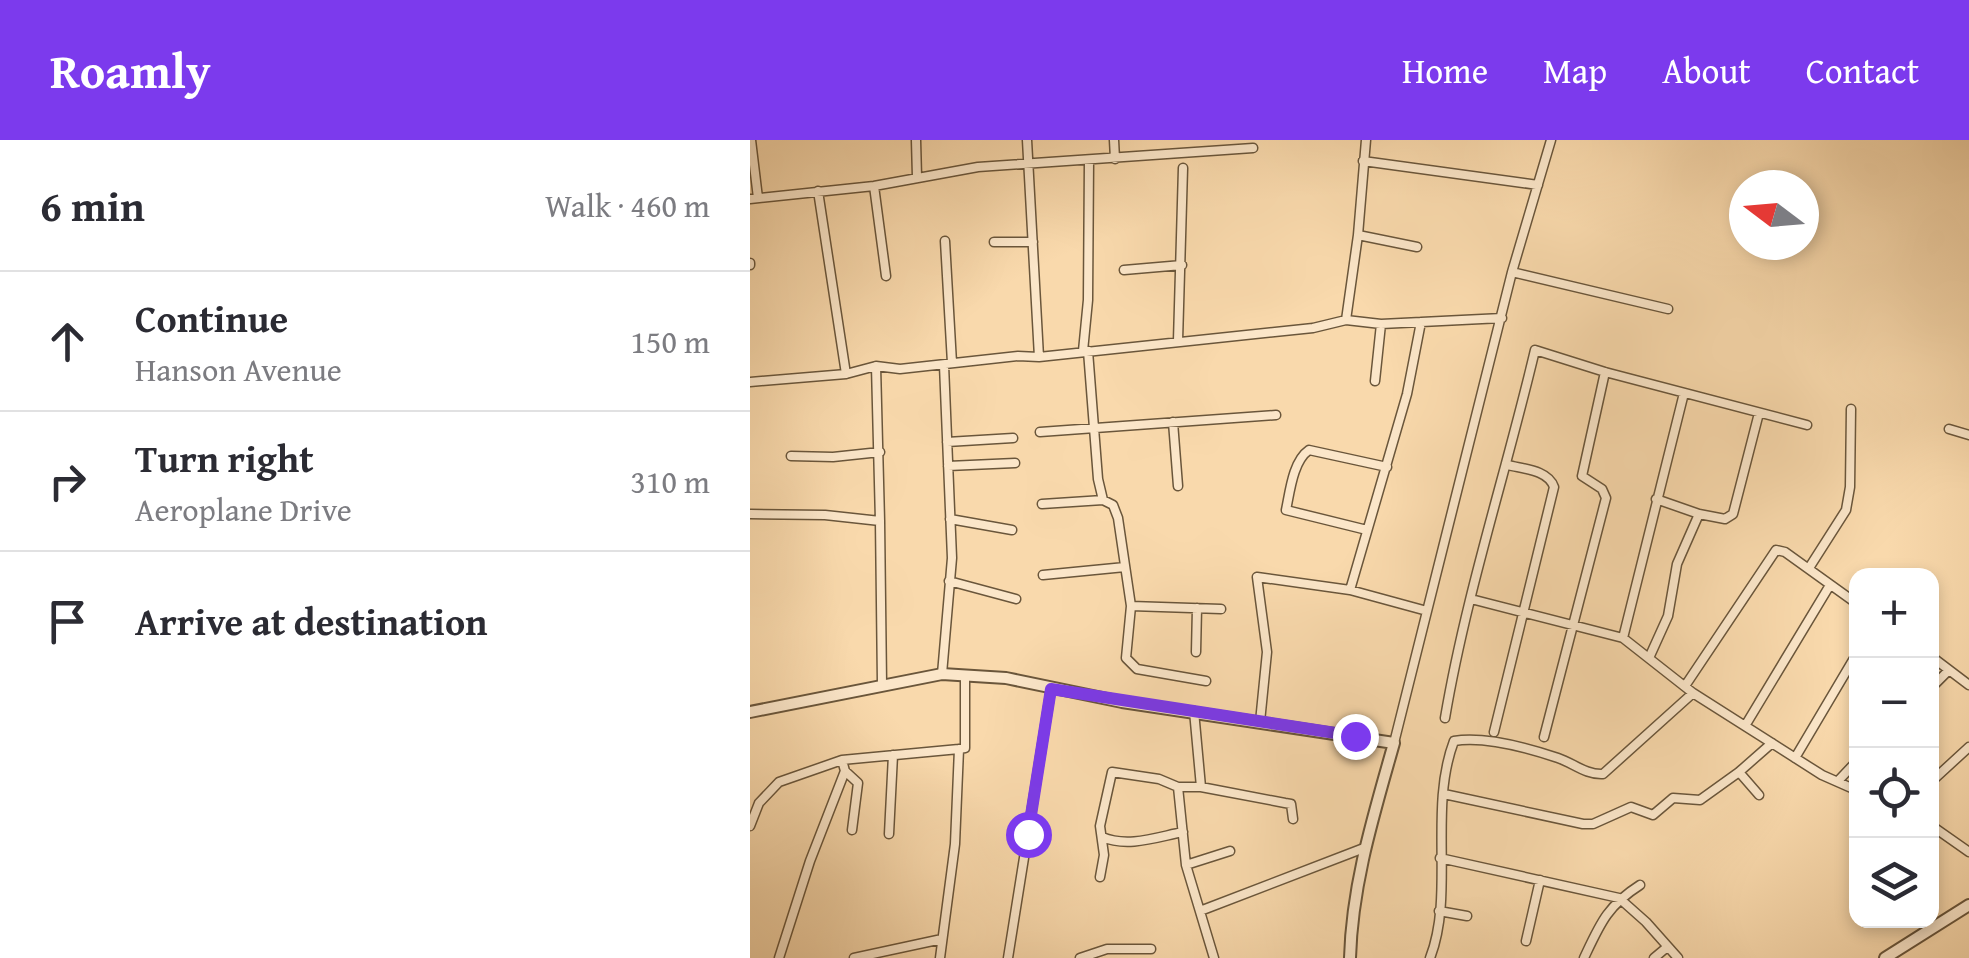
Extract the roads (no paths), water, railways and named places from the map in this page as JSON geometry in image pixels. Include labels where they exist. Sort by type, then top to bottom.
[{"type":"street","points":[[751,140],[754,199],[874,186],[978,167],[1252,148]]},
{"type":"street","points":[[916,140],[917,177]]},
{"type":"street","points":[[1028,140],[1039,357]]},
{"type":"street","points":[[1114,140],[1115,159]]},
{"type":"street","points":[[1179,154],[1180,140]]},
{"type":"street","points":[[1346,320],[1366,140]]},
{"type":"street","points":[[1361,958],[1350,953],[1364,848],[1512,272],[1550,140]]},
{"type":"street","points":[[1088,160],[1086,351],[1103,500]]},
{"type":"street","points":[[1364,162],[1538,184]]},
{"type":"street","points":[[1178,341],[1183,168]]},
{"type":"street","points":[[874,186],[886,276]]},
{"type":"street","points":[[818,191],[846,374]]},
{"type":"street","points":[[1358,236],[1418,247]]},
{"type":"street","points":[[942,674],[950,519],[945,241]]},
{"type":"street","points":[[994,242],[1032,242]]},
{"type":"street","points":[[1124,270],[1182,265]]},
{"type":"street","points":[[1512,272],[1668,309]]},
{"type":"street","points":[[750,382],[846,374],[876,366],[900,370],[1039,357],[1313,328],[1346,320],[1381,324],[1502,318]]},
{"type":"street","points":[[1350,590],[1413,370],[1420,322]]},
{"type":"street","points":[[1375,381],[1381,324]]},
{"type":"street","points":[[1444,718],[1454,660],[1535,350],[1807,425]]},
{"type":"street","points":[[876,366],[882,684]]},
{"type":"street","points":[[1544,737],[1606,498],[1602,490],[1582,476],[1605,372]]},
{"type":"street","points":[[1623,638],[1684,393]]},
{"type":"street","points":[[1808,568],[1846,510],[1851,409]]},
{"type":"street","points":[[1656,499],[1699,514],[1725,518],[1733,514],[1759,412]]},
{"type":"street","points":[[1040,432],[1276,416]]},
{"type":"street","points":[[1173,422],[1178,486]]},
{"type":"street","points":[[1948,429],[1969,436]]},
{"type":"street","points":[[947,442],[1012,438]]},
{"type":"street","points":[[1367,530],[1286,510],[1294,476],[1302,455],[1310,450],[1386,467]]},
{"type":"street","points":[[791,456],[880,452]]},
{"type":"street","points":[[948,466],[1015,463]]},
{"type":"street","points":[[1494,732],[1554,487],[1544,474],[1508,465]]},
{"type":"street","points":[[1042,504],[1103,500],[1112,505],[1118,518],[1131,606],[1126,658],[1137,669],[1206,681]]},
{"type":"street","points":[[750,514],[825,515],[880,521]]},
{"type":"street","points":[[1649,658],[1668,616],[1677,564],[1699,514]]},
{"type":"street","points":[[950,519],[1012,530]]},
{"type":"street","points":[[1685,686],[1776,550],[1785,552],[1849,598]]},
{"type":"street","points":[[1043,575],[1125,567]]},
{"type":"street","points":[[1260,722],[1267,652],[1257,577],[1350,590],[1427,611]]},
{"type":"street","points":[[949,581],[1016,599]]},
{"type":"street","points":[[1745,726],[1830,585]]},
{"type":"street","points":[[1471,599],[1623,638],[1693,693],[1795,758],[1849,786]]},
{"type":"street","points":[[1131,606],[1221,609]]},
{"type":"street","points":[[1196,652],[1198,608]]},
{"type":"street","points":[[1795,758],[1854,658]]},
{"type":"street","points":[[1933,658],[1969,685]]},
{"type":"street","points":[[1939,680],[1949,670]]},
{"type":"street","points":[[750,712],[882,684],[942,674],[965,675],[1006,678],[1051,689],[1394,743]]},
{"type":"street","points":[[750,826],[770,789],[842,760],[965,748],[965,675]]},
{"type":"street","points":[[1008,958],[1051,689]]},
{"type":"street","points":[[1430,958],[1439,911],[1444,794],[1452,745],[1458,740],[1540,754],[1603,774],[1693,693]]},
{"type":"street","points":[[1194,712],[1201,787]]},
{"type":"street","points":[[1444,794],[1593,824],[1631,807],[1652,815],[1673,798],[1700,800],[1772,744]]},
{"type":"street","points":[[1939,775],[1969,748]]},
{"type":"street","points":[[940,958],[955,844],[959,749]]},
{"type":"street","points":[[888,834],[894,755]]},
{"type":"street","points":[[779,958],[844,771],[842,760]]},
{"type":"street","points":[[1838,781],[1849,769]]},
{"type":"street","points":[[844,771],[858,782],[852,830]]},
{"type":"street","points":[[1100,877],[1104,856],[1100,826],[1112,772],[1159,778],[1178,787],[1201,787],[1290,804],[1293,819]]},
{"type":"street","points":[[1739,772],[1759,795]]},
{"type":"street","points":[[1178,787],[1186,866],[1214,958]]},
{"type":"street","points":[[1939,830],[1968,848]]},
{"type":"street","points":[[1102,837],[1113,842],[1133,842],[1183,832]]},
{"type":"street","points":[[1200,911],[1364,848]]},
{"type":"street","points":[[1186,866],[1230,851]]},
{"type":"street","points":[[1440,858],[1619,898],[1678,958]]},
{"type":"street","points":[[1526,940],[1540,880]]},
{"type":"street","points":[[1584,958],[1600,920],[1619,898],[1640,885]]},
{"type":"street","points":[[1887,958],[1969,905]]},
{"type":"street","points":[[1439,911],[1467,916]]},
{"type":"street","points":[[854,958],[942,939]]},
{"type":"street","points":[[1654,958],[1666,948]]},
{"type":"street","points":[[1080,958],[1107,949],[1151,949]]}]
